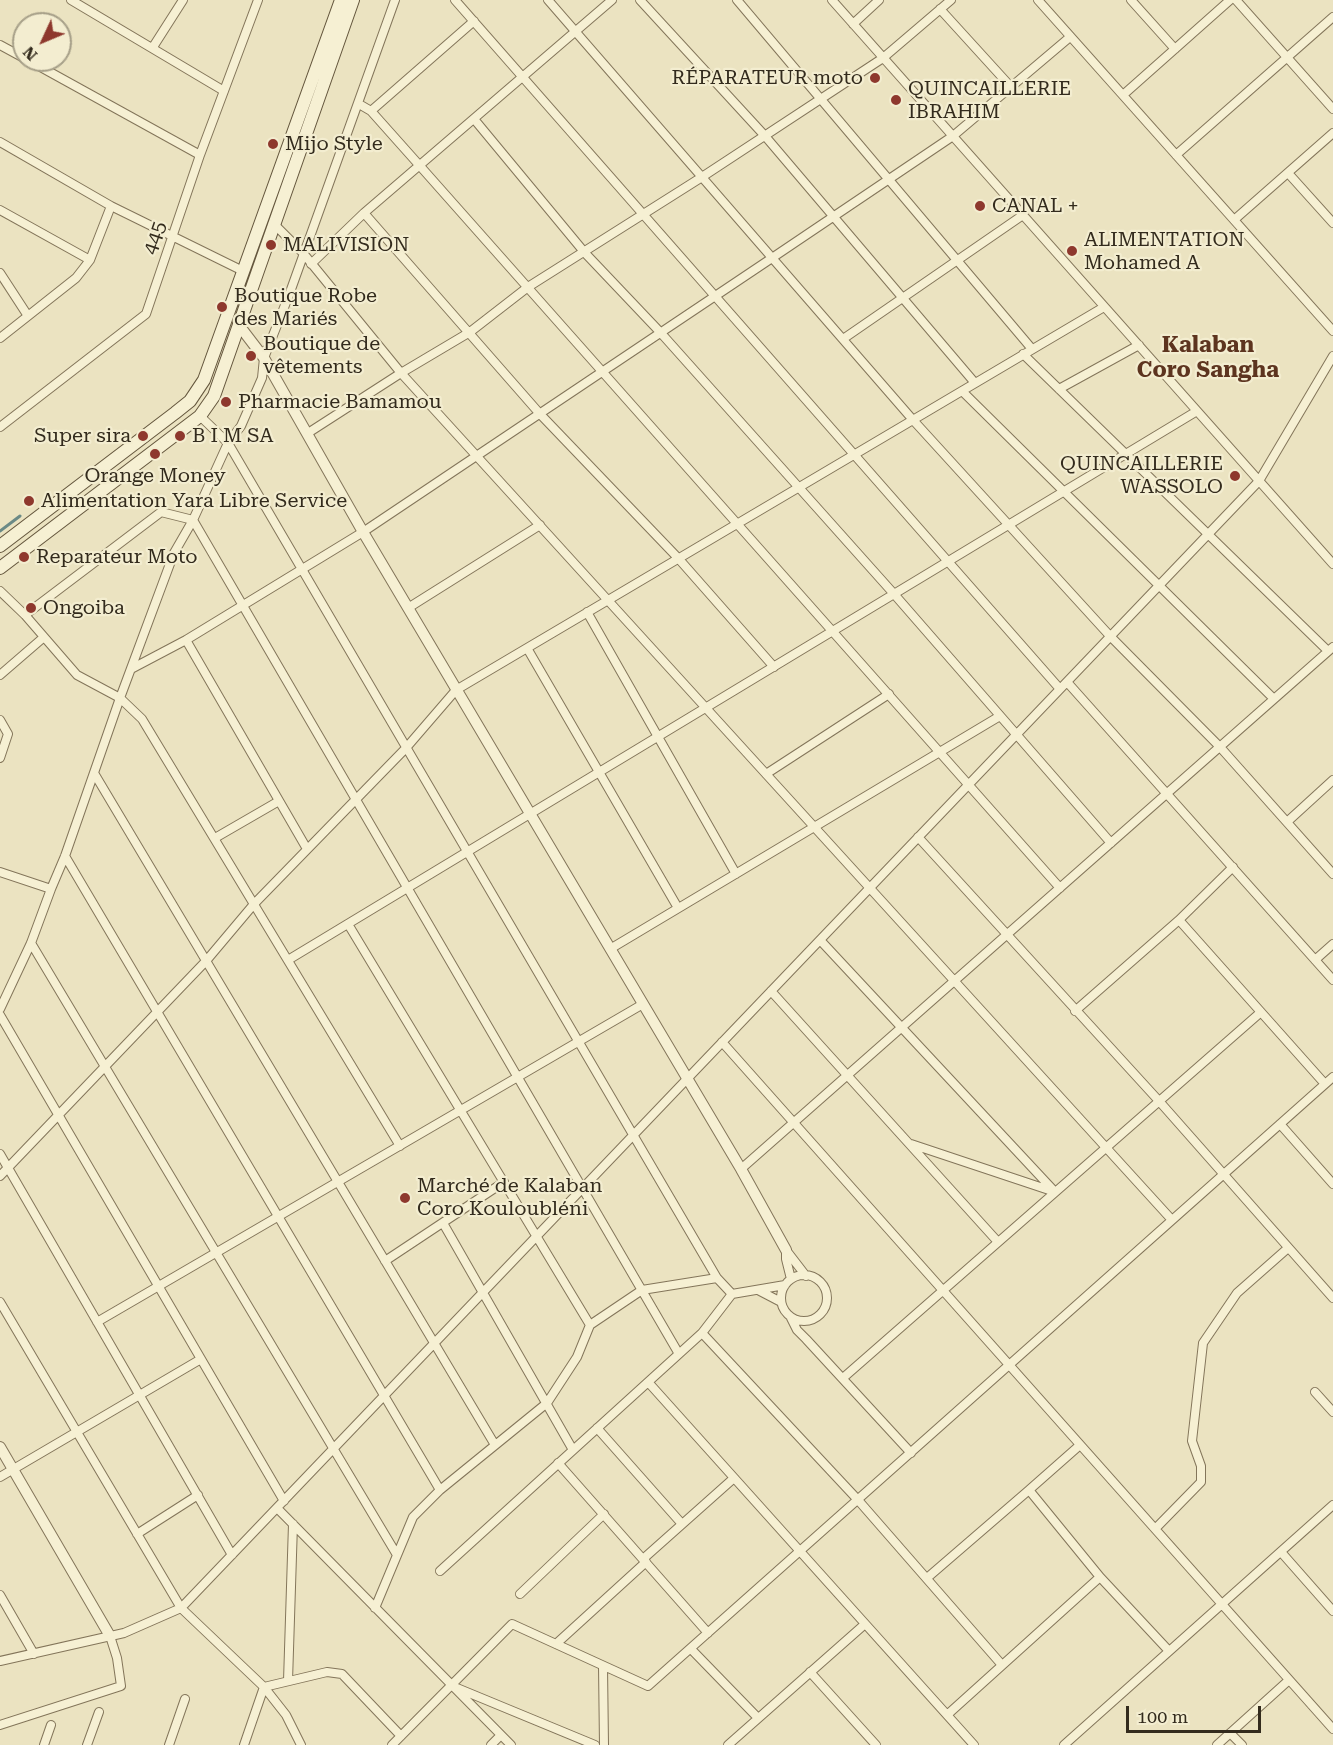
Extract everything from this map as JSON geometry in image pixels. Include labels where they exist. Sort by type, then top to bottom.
[{"type":"main road","points":[[0,546],[190,401],[204,380],[341,0]]},
{"type":"main road","points":[[0,568],[200,416],[214,396],[354,0]]},
{"type":"street","points":[[71,0],[82,2],[224,91]]},
{"type":"street","points":[[153,47],[183,0]]},
{"type":"street","name":"445","points":[[0,427],[146,314],[200,155],[257,0]]},
{"type":"street","points":[[0,1010],[31,943],[65,856],[174,553],[193,520],[228,443],[241,426],[262,378],[264,358],[359,104],[395,0]]},
{"type":"street","points":[[455,0],[1060,689]]},
{"type":"street","points":[[548,0],[914,420],[1110,636],[1220,747],[1333,874]]},
{"type":"street","points":[[311,264],[364,213],[612,0]]},
{"type":"street","points":[[640,0],[765,136],[975,383]]},
{"type":"street","points":[[737,0],[957,261],[1027,352],[1059,389],[1208,534],[1331,649],[741,1169]]},
{"type":"street","points":[[832,0],[1333,564]]},
{"type":"street","points":[[853,24],[879,0]]},
{"type":"street","points":[[308,433],[470,332],[528,287],[585,253],[883,57],[951,0]]},
{"type":"street","points":[[1038,0],[1333,331]]},
{"type":"street","points":[[1131,0],[1175,49]]},
{"type":"street","points":[[1123,95],[1230,0]]},
{"type":"street","points":[[1236,0],[1333,109]]},
{"type":"street","points":[[940,9],[1011,87]]},
{"type":"street","points":[[1176,155],[1333,17]]},
{"type":"street","points":[[371,111],[474,21]]},
{"type":"street","points":[[131,669],[186,640],[363,532],[772,258],[953,136],[1070,37]]},
{"type":"street","points":[[50,72],[200,155]]},
{"type":"street","points":[[359,104],[371,111],[1060,888]]},
{"type":"street","points":[[474,119],[585,253],[660,332],[894,594],[1111,843]]},
{"type":"street","points":[[1234,220],[1333,133]]},
{"type":"street","points":[[0,142],[111,206],[243,271]]},
{"type":"street","points":[[1288,173],[1333,223]]},
{"type":"street","points":[[0,338],[75,278],[90,260],[111,206]]},
{"type":"street","points":[[0,210],[90,260]]},
{"type":"street","points":[[364,213],[540,414],[678,558],[774,667]]},
{"type":"street","points":[[843,339],[1023,215]]},
{"type":"street","points":[[262,217],[274,223],[303,253],[401,373],[1172,1220]]},
{"type":"street","points":[[0,273],[28,316]]},
{"type":"street","points":[[0,1176],[206,961],[254,904],[406,747],[456,690],[1104,307]]},
{"type":"street","points":[[238,324],[264,358],[363,532],[741,1169],[786,1250],[806,1276]]},
{"type":"street","points":[[1059,389],[1139,345]]},
{"type":"street","points":[[0,1661],[124,1633],[181,1608],[1259,481],[1333,356]]},
{"type":"street","points":[[962,391],[1274,699]]},
{"type":"street","points":[[288,960],[1197,411]]},
{"type":"street","points":[[200,416],[228,443],[717,1278],[732,1294]]},
{"type":"street","points":[[25,615],[161,512],[193,520],[679,1354]]},
{"type":"street","points":[[408,608],[540,525]]},
{"type":"street","points":[[0,591],[25,615],[76,675],[120,698],[142,719],[400,1146]]},
{"type":"street","points":[[587,612],[736,874]]},
{"type":"street","points":[[0,675],[44,637]]},
{"type":"street","points":[[186,640],[307,849]]},
{"type":"street","points":[[526,648],[678,909]]},
{"type":"street","points":[[1067,682],[1333,980]]},
{"type":"street","points":[[766,774],[889,694]]},
{"type":"street","points":[[610,949],[1000,716]]},
{"type":"street","points":[[0,720],[8,734],[0,758]]},
{"type":"street","points":[[94,773],[495,1445]]},
{"type":"street","points":[[1287,822],[1333,780]]},
{"type":"street","points":[[214,838],[279,801]]},
{"type":"street","points":[[918,837],[1159,1101],[1333,1298]]},
{"type":"street","points":[[65,856],[440,1490]]},
{"type":"street","points":[[1075,1011],[1179,920],[1233,867]]},
{"type":"street","points":[[0,872],[51,889]]},
{"type":"street","points":[[1179,920],[1325,1084]]},
{"type":"street","points":[[348,924],[590,1325]]},
{"type":"street","points":[[820,940],[1055,1192]]},
{"type":"street","points":[[31,943],[397,1555]]},
{"type":"street","points":[[1316,960],[1333,944]]},
{"type":"street","points":[[771,991],[998,1242]]},
{"type":"street","points":[[97,1322],[643,1004]]},
{"type":"street","points":[[843,1378],[1261,1012]]},
{"type":"street","points":[[0,1015],[284,1501]]},
{"type":"street","points":[[722,1042],[1333,1729]]},
{"type":"street","points":[[392,1745],[512,1624],[648,1686],[1333,1077]]},
{"type":"street","points":[[1280,1124],[1333,1184]]},
{"type":"street","points":[[908,1143],[1055,1192]]},
{"type":"street","points":[[0,1154],[232,1555]]},
{"type":"street","points":[[385,1261],[504,1182]]},
{"type":"street","points":[[443,1223],[573,1450]]},
{"type":"street","points":[[1155,1529],[1201,1482],[1201,1466],[1192,1441],[1203,1342],[1237,1293],[1288,1248]]},
{"type":"street","points":[[786,1250],[788,1282],[782,1293],[781,1302],[785,1311],[797,1330],[911,1452]]},
{"type":"street","points":[[440,1571],[702,1333],[732,1294],[788,1282],[798,1276],[816,1279],[823,1286],[827,1295],[823,1312],[808,1321],[791,1318]]},
{"type":"street","points":[[375,1608],[413,1517],[440,1490],[547,1403],[577,1357],[590,1325],[642,1290],[717,1278]]},
{"type":"street","points":[[758,1290],[781,1302]]},
{"type":"street","points":[[0,1302],[181,1608],[264,1687],[286,1714],[301,1745]]},
{"type":"street","points":[[806,1340],[808,1321]]},
{"type":"street","points":[[702,1333],[858,1500],[1002,1665]]},
{"type":"street","points":[[0,1477],[201,1359]]},
{"type":"street","points":[[648,1382],[974,1745]]},
{"type":"street","points":[[1314,1392],[1333,1413]]},
{"type":"street","points":[[597,1428],[682,1524]]},
{"type":"street","points":[[927,1578],[1080,1444]]},
{"type":"street","points":[[0,1447],[110,1636],[117,1658],[121,1686],[0,1725]]},
{"type":"street","points":[[558,1463],[708,1633]]},
{"type":"street","points":[[556,1644],[682,1524],[734,1478]]},
{"type":"street","points":[[1029,1490],[1100,1577],[1169,1651]]},
{"type":"street","points":[[137,1534],[198,1495]]},
{"type":"street","points":[[1066,1744],[1333,1505]]},
{"type":"street","points":[[277,1508],[511,1745]]},
{"type":"street","points":[[520,1593],[604,1514]]},
{"type":"street","points":[[288,1681],[292,1524]]},
{"type":"street","points":[[1281,1552],[1333,1611]]},
{"type":"street","points":[[947,1714],[1100,1577]]},
{"type":"street","points":[[0,1595],[34,1654]]},
{"type":"street","points":[[728,1745],[865,1623]]},
{"type":"street","points":[[691,1649],[758,1718]]},
{"type":"street","points":[[603,1666],[604,1745]]},
{"type":"street","points":[[264,1687],[327,1672],[342,1674],[401,1736]]},
{"type":"street","points":[[810,1672],[876,1745]]},
{"type":"street","points":[[1217,1745],[1289,1680]]},
{"type":"street","points":[[452,1685],[595,1745]]},
{"type":"street","points":[[244,1745],[264,1687]]},
{"type":"street","points":[[168,1745],[184,1699]]},
{"type":"street","points":[[87,1745],[99,1712]]},
{"type":"street","points":[[44,1745],[51,1725]]},
{"type":"street","points":[[1230,1733],[1242,1745]]},
{"type":"street","points":[[491,1745],[501,1735]]},
{"type":"waterway","points":[[0,531],[20,516]]},
{"type":"place","name":"RÉPARATEUR moto","points":[[875,78]]},
{"type":"place","name":"QUINCAILLERIE IBRAHIM","points":[[896,100]]},
{"type":"place","name":"Mijo Style","points":[[273,144]]},
{"type":"place","name":"CANAL +","points":[[980,206]]},
{"type":"place","name":"MALIVISION","points":[[271,245]]},
{"type":"place","name":"ALIMENTATION Mohamed A","points":[[1072,251]]},
{"type":"place","name":"Boutique Robe des Mariés","points":[[222,307]]},
{"type":"place","name":"Boutique de vêtements","points":[[251,356]]},
{"type":"place","name":"Pharmacie Bamamou","points":[[226,402]]},
{"type":"place","name":"Super sira","points":[[143,436]]},
{"type":"place","name":"B I M SA","points":[[180,436]]},
{"type":"place","name":"Orange Money","points":[[155,454]]},
{"type":"place","name":"QUINCAILLERIE WASSOLO","points":[[1235,476]]},
{"type":"place","name":"Alimentation Yara Libre Service","points":[[29,501]]},
{"type":"place","name":"Reparateur Moto","points":[[24,557]]},
{"type":"place","name":"Ongoiba","points":[[31,608]]},
{"type":"place","name":"Marché de Kalaban Coro Kouloubléni","points":[[405,1198]]},
{"type":"district","name":"Kalaban Coro Sangha","points":[[1208,358]]}]
